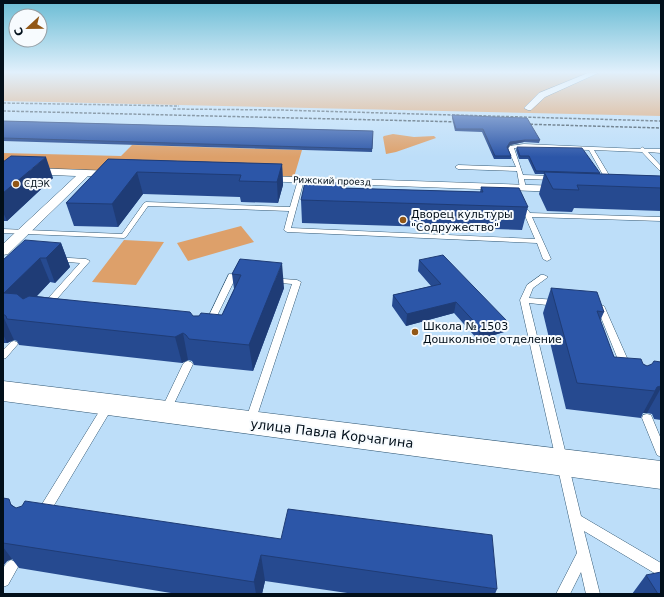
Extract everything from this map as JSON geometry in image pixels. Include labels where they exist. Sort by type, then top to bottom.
[{"type":"street","points":[[528,108],[536,101]]},
{"type":"street","points":[[3,170],[124,174]]},
{"type":"street","points":[[5,253],[24,232],[85,173]]},
{"type":"street","name":"Рижский проезд","points":[[255,179],[521,191],[569,190]]},
{"type":"street","name":"улица Павла Корчагина","points":[[3,392],[109,404],[661,475]]},
{"type":"lane","points":[[547,259],[528,215],[521,191],[519,169],[511,149],[512,147],[661,150]]},
{"type":"lane","points":[[590,148],[606,175],[600,187]]},
{"type":"lane","points":[[642,149],[661,169]]},
{"type":"lane","points":[[458,167],[519,169]]},
{"type":"lane","points":[[521,191],[559,179]]},
{"type":"lane","points":[[301,180],[288,230],[539,241]]},
{"type":"lane","points":[[3,230],[124,236],[146,204],[293,209]]},
{"type":"lane","points":[[528,215],[661,220]]},
{"type":"lane","points":[[45,311],[86,261],[50,258]]},
{"type":"lane","points":[[204,327],[232,276],[297,282],[250,423]]},
{"type":"lane","points":[[544,277],[530,287],[524,300],[593,594]]},
{"type":"lane","points":[[524,300],[562,304]]},
{"type":"lane","points":[[585,306],[601,308],[629,370]]},
{"type":"lane","points":[[3,356],[14,344]]},
{"type":"lane","points":[[164,412],[188,364]]},
{"type":"lane","points":[[38,520],[109,404]]},
{"type":"lane","points":[[647,418],[661,452]]},
{"type":"lane","points":[[575,520],[661,570]]},
{"type":"lane","points":[[563,594],[583,554]]},
{"type":"lane","points":[[3,580],[11,567]]},
{"type":"shaded area","points":[[3,101],[661,101],[661,116]]},
{"type":"shaded area","points":[[393,134],[414,137],[434,136],[436,138],[386,154],[383,137]]},
{"type":"shaded area","points":[[132,145],[302,150],[294,177],[3,168],[3,153],[121,156]]},
{"type":"shaded area","points":[[241,226],[254,242],[188,261],[177,243]]},
{"type":"shaded area","points":[[124,240],[164,242],[136,285],[92,282]]},
{"type":"building","points":[[452,115],[527,118],[540,140],[510,142],[507,147],[511,156],[495,156],[483,129],[456,129]]},
{"type":"building","points":[[3,121],[373,131],[372,149],[3,138]]},
{"type":"building","points":[[517,147],[582,148],[600,173],[536,171],[529,156],[520,156]]},
{"type":"building","points":[[11,156],[46,157],[3,193],[3,162]]},
{"type":"building","points":[[108,159],[282,164],[277,182],[239,181],[241,175],[137,172],[112,204],[66,203]]},
{"type":"building","points":[[544,172],[661,176],[661,188],[577,185],[579,190],[553,189]]},
{"type":"building","points":[[305,182],[342,183],[341,188],[483,192],[481,187],[519,188],[528,207],[301,200]]},
{"type":"building","points":[[25,240],[61,243],[46,258],[40,258],[4,293],[17,294],[23,299],[29,296],[190,312],[193,316],[199,316],[201,313],[222,315],[241,275],[232,274],[240,259],[282,263],[249,345],[189,339],[183,333],[175,337],[7,319],[3,314],[3,260]]},
{"type":"building","points":[[443,255],[507,321],[480,328],[456,302],[407,314],[393,295],[441,284],[419,260]]},
{"type":"building","points":[[551,288],[597,292],[604,312],[597,311],[614,357],[641,359],[643,364],[647,366],[652,364],[654,361],[661,362],[661,386],[657,387],[655,391],[577,383]]},
{"type":"building","points":[[3,498],[9,499],[11,505],[16,508],[22,506],[25,501],[281,539],[288,509],[492,535],[497,589],[261,555],[254,582],[3,543]]},
{"type":"building","points":[[661,572],[661,594],[658,594],[646,575]]},
{"type":"railway","points":[[3,103],[179,106]]},
{"type":"railway","points":[[173,109],[280,110],[661,121]]},
{"type":"railway","points":[[3,111],[463,122]]},
{"type":"railway","points":[[521,124],[661,128]]},
{"type":"place","name":"СДЭК","points":[[16,184]]},
{"type":"place","name":"Дворец культуры \"Содружество\"","points":[[403,220]]},
{"type":"place","name":"Школа № 1503 Дошкольное отделение","points":[[415,332]]}]
